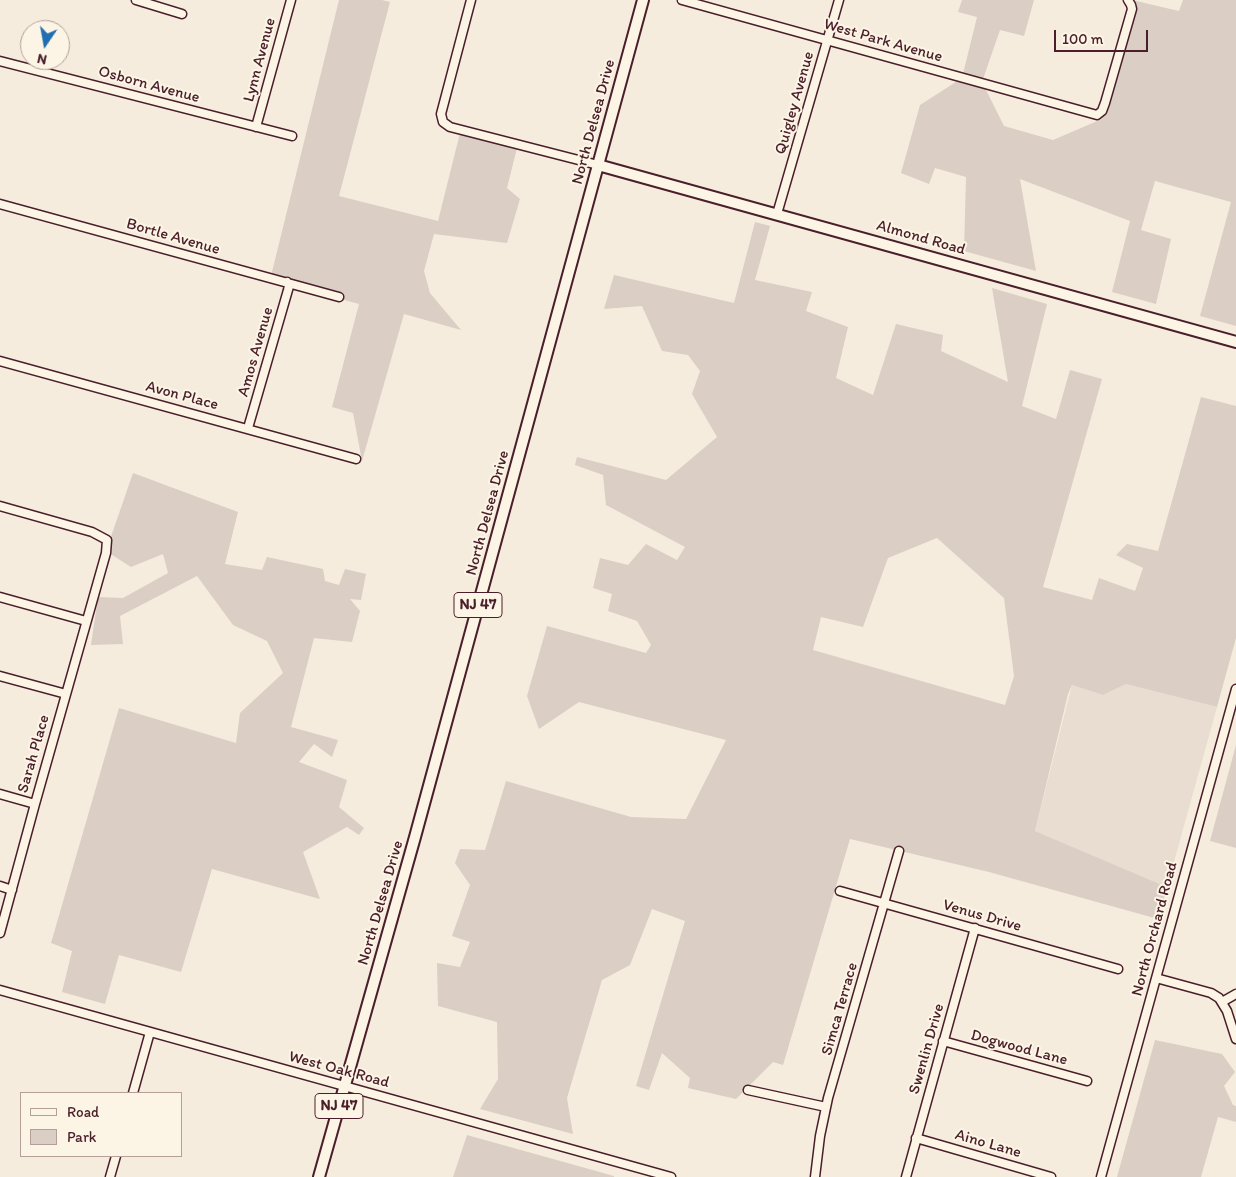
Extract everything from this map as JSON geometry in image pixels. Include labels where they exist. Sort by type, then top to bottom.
[{"type":"main road","name":"North Delsea Drive","points":[[319,1177],[410,855],[643,0]]},
{"type":"main road","name":"Almond Road","points":[[598,165],[1236,342]]},
{"type":"street","points":[[136,0],[182,14]]},
{"type":"street","name":"Lynn Avenue","points":[[256,127],[291,0]]},
{"type":"street","points":[[471,0],[441,114],[443,122],[450,127],[598,165]]},
{"type":"street","name":"West Park Avenue","points":[[682,0],[1097,115],[1102,111],[1132,9],[1128,1]]},
{"type":"street","name":"Quigley Avenue","points":[[777,214],[839,0]]},
{"type":"street","name":"Osborn Avenue","points":[[0,61],[292,136]]},
{"type":"street","name":"Bortle Avenue","points":[[0,204],[339,296]]},
{"type":"street","name":"Amos Avenue","points":[[248,428],[288,290],[287,282]]},
{"type":"street","name":"Avon Place","points":[[0,361],[356,459]]},
{"type":"street","name":"Sarah Place","points":[[0,506],[92,532],[107,540],[107,548],[34,804],[0,933]]},
{"type":"street","points":[[0,597],[86,621]]},
{"type":"street","points":[[0,676],[66,694]]},
{"type":"street","name":"North Orchard Road","points":[[1101,1177],[1236,689]]},
{"type":"street","points":[[0,794],[34,804]]},
{"type":"street","name":"Simca Terrace","points":[[815,1177],[826,1107],[899,851]]},
{"type":"street","points":[[0,886],[12,890]]},
{"type":"street","name":"Venus Drive","points":[[840,891],[1118,968]]},
{"type":"street","name":"Swenlin Drive","points":[[906,1177],[975,928]]},
{"type":"street","points":[[1156,978],[1211,994],[1222,1002],[1236,1039]]},
{"type":"street","name":"West Oak Road","points":[[0,990],[671,1177]]},
{"type":"street","points":[[1222,1002],[1236,994]]},
{"type":"street","points":[[134,1092],[150,1032]]},
{"type":"street","name":"Dogwood Lane","points":[[943,1041],[1087,1081]]},
{"type":"street","points":[[748,1090],[826,1107]]},
{"type":"street","name":"Aino Lane","points":[[916,1138],[1051,1177]]},
{"type":"street","points":[[110,1177],[116,1157]]},
{"type":"shaded area","points":[[1126,684],[1217,707],[1167,887],[1035,831],[1072,685],[1103,695]]},
{"type":"green space","points":[[339,0],[382,0],[390,2],[339,196],[438,221],[461,129],[518,144],[507,188],[520,199],[507,243],[434,234],[424,271],[430,293],[461,330],[404,314],[362,461],[353,413],[332,407],[359,304],[270,280]]},
{"type":"green space","points":[[962,0],[1034,0],[1024,36],[1000,30],[982,82],[1004,126],[1053,140],[1102,119],[1132,0],[1179,11],[1183,0],[1236,0],[1236,326],[1200,316],[1231,202],[1155,181],[1141,230],[1171,239],[1156,304],[1112,292],[1130,221],[1020,179],[1036,271],[964,251],[966,177],[935,168],[929,184],[901,173],[920,105],[962,78],[977,17],[958,12]]},
{"type":"green space","points":[[755,222],[770,226],[755,280],[812,292],[806,311],[848,327],[836,378],[873,395],[896,324],[943,335],[941,351],[1008,382],[992,288],[1047,304],[1022,406],[1056,419],[1070,370],[1102,379],[1043,587],[1092,600],[1099,578],[1135,591],[1143,568],[1116,555],[1127,544],[1158,551],[1201,397],[1236,406],[1236,638],[1217,707],[1126,684],[1103,695],[1072,685],[1068,694],[1035,831],[1167,887],[1158,919],[989,872],[850,839],[783,1065],[773,1062],[736,1099],[688,1088],[690,1078],[662,1053],[649,1090],[636,1086],[685,921],[652,909],[630,965],[602,980],[567,1098],[573,1134],[480,1109],[498,1079],[497,1022],[438,1006],[437,963],[460,967],[470,942],[452,936],[470,885],[455,863],[460,849],[485,850],[506,781],[631,817],[686,819],[726,740],[579,702],[539,729],[527,696],[547,626],[646,653],[651,645],[637,621],[608,611],[612,594],[593,588],[600,558],[628,565],[646,544],[677,560],[685,547],[606,505],[603,475],[575,465],[577,457],[666,480],[717,437],[692,394],[700,371],[688,355],[662,351],[642,306],[604,309],[614,275],[734,303]],"holes":[[[937,538],[1004,598],[1014,676],[1005,705],[813,650],[821,617],[863,627],[888,558]]]},
{"type":"green space","points":[[133,473],[238,512],[225,564],[262,570],[267,557],[323,569],[325,581],[339,585],[345,569],[366,574],[361,600],[350,599],[360,611],[352,642],[314,638],[291,727],[338,740],[332,757],[314,744],[299,762],[347,780],[339,807],[364,828],[359,835],[347,827],[303,852],[320,899],[212,869],[181,972],[119,955],[105,1004],[62,992],[72,951],[51,943],[119,708],[236,743],[240,713],[283,673],[267,641],[233,625],[197,576],[120,616],[123,644],[91,645],[98,597],[123,598],[168,573],[163,554],[131,567],[106,551]]},
{"type":"green space","points":[[1236,745],[1236,848],[1210,841]]},
{"type":"green space","points":[[1155,1040],[1222,1054],[1235,1072],[1224,1086],[1233,1105],[1236,1106],[1236,1122],[1218,1117],[1201,1177],[1117,1177]]},
{"type":"green space","points":[[467,1135],[614,1176],[614,1177],[453,1177]]}]
